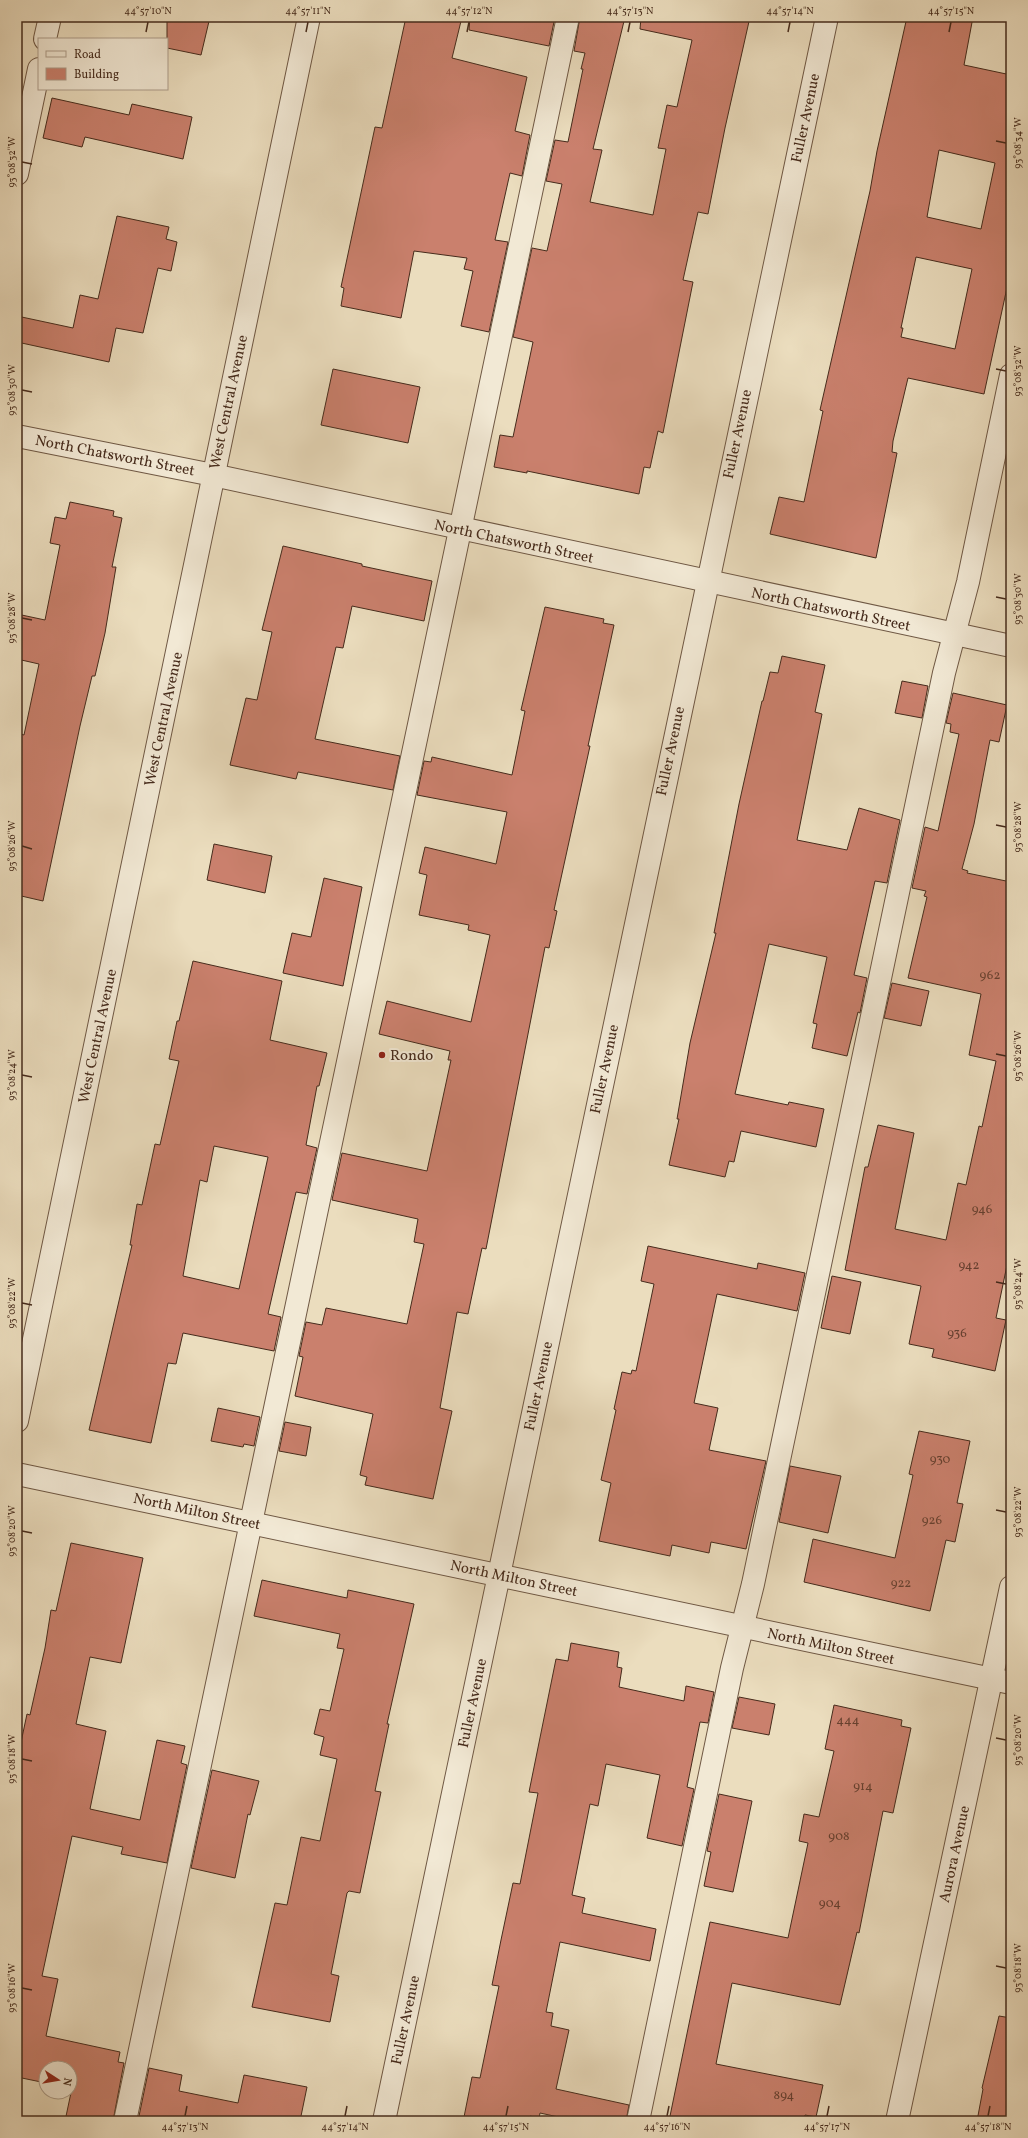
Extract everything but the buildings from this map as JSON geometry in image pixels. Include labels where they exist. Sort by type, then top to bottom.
[{"type":"street","points":[[45,38],[50,17]]},
{"type":"street","name":"West Central Avenue","points":[[17,1421],[309,17]]},
{"type":"street","points":[[125,2121],[462,529],[568,17]]},
{"type":"street","name":"Fuller Avenue","points":[[384,2121],[500,1575],[705,582],[827,17]]},
{"type":"street","points":[[17,174],[38,74]]},
{"type":"street","points":[[638,2121],[732,1668],[743,1628],[944,673],[954,635],[1011,375]]},
{"type":"street","name":"North Chatsworth Street","points":[[17,436],[213,475],[705,582],[1011,646]]},
{"type":"street","name":"North Milton Street","points":[[17,1474],[500,1575],[743,1628],[1001,1681]]},
{"type":"street","name":"Aurora Avenue","points":[[897,2121],[1001,1681],[1011,1586]]},
{"type":"place","name":"Rondo","points":[[382,1055]]}]
